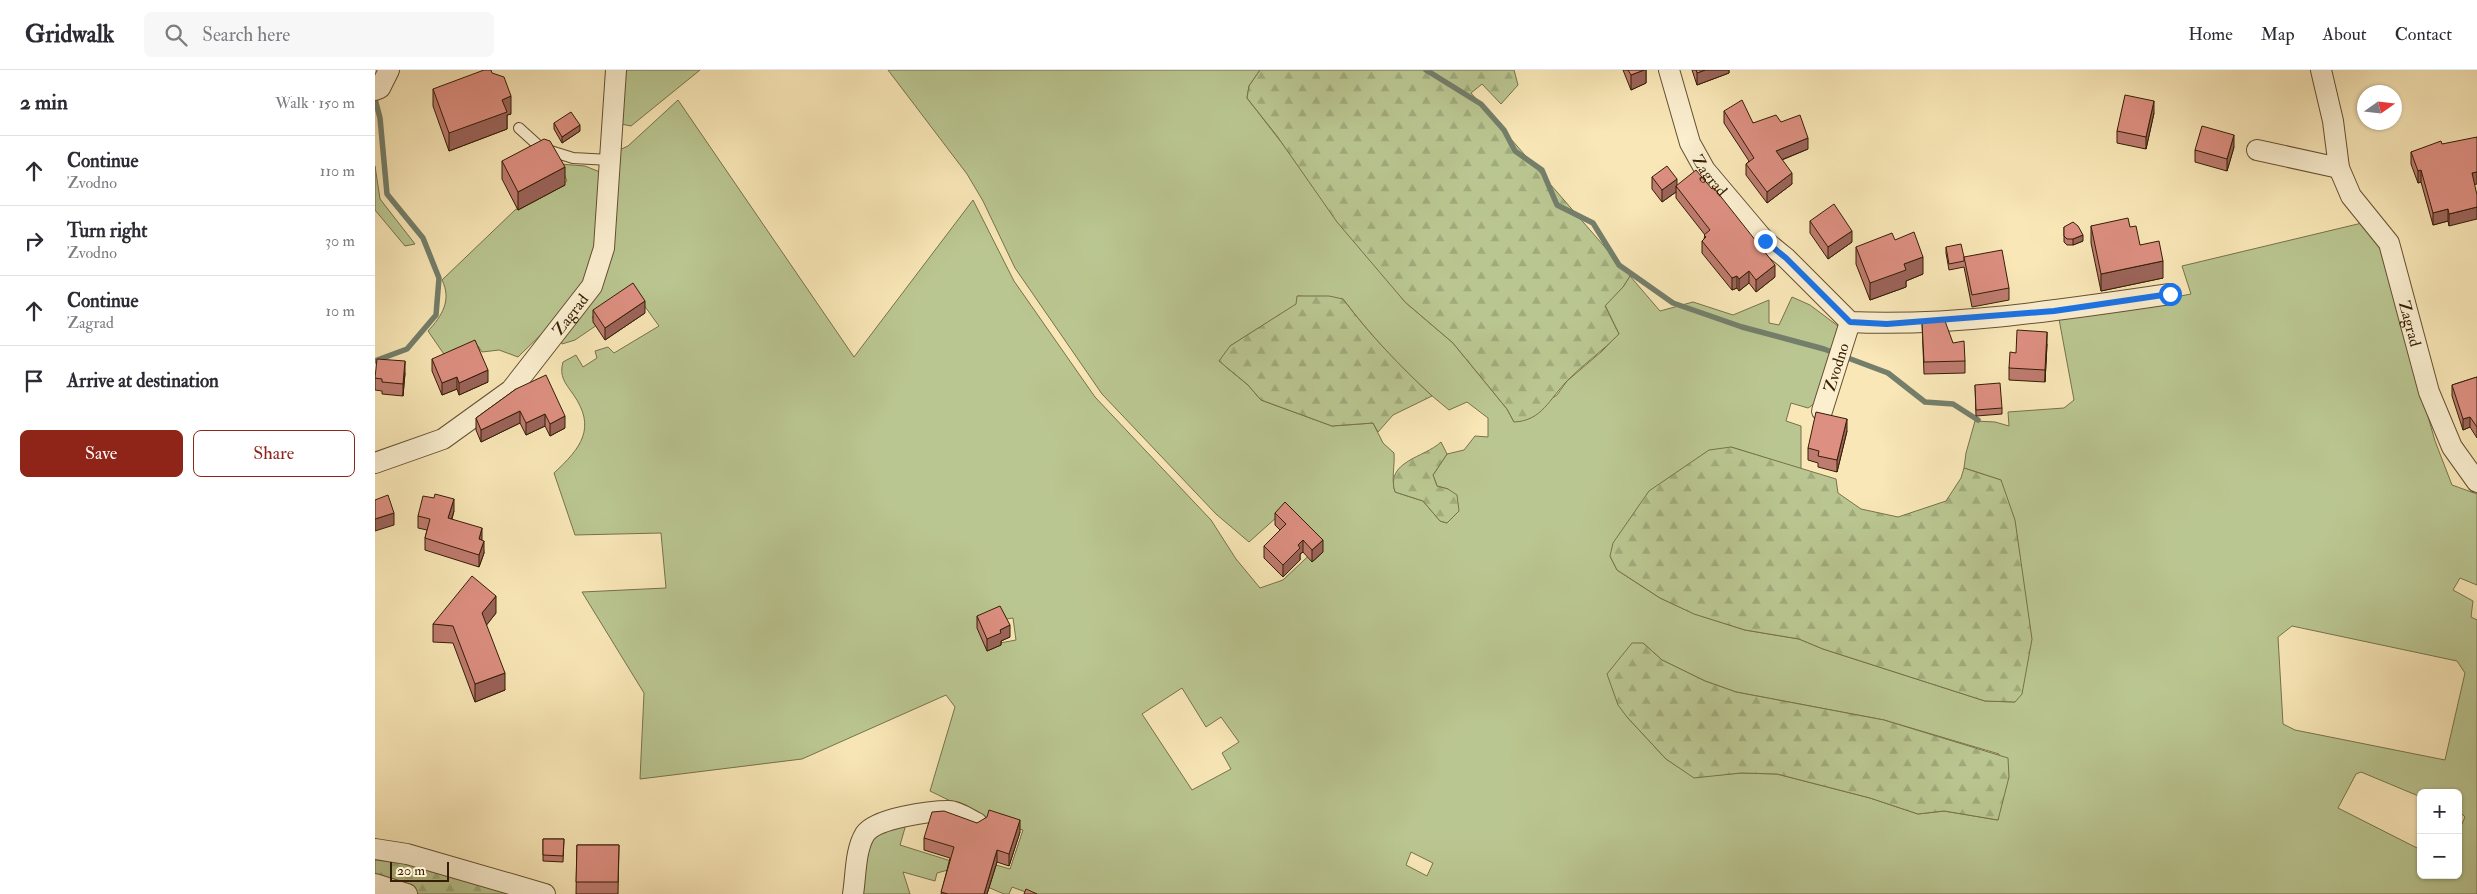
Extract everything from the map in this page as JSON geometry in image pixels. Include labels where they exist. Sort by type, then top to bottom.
[{"type":"street","points":[[377,89],[389,70]]},
{"type":"street","name":"Zagrad","points":[[375,463],[443,439],[511,390],[592,286],[604,248],[616,70]]},
{"type":"street","name":"Zagrad","points":[[1669,70],[1690,143],[1705,170],[1765,241],[1786,258]]},
{"type":"street","name":"Zagrad","points":[[2321,70],[2333,121],[2339,168],[2351,196],[2389,243],[2429,392],[2451,447],[2477,482]]},
{"type":"street","points":[[2257,150],[2339,168]]},
{"type":"street","name":"Zvodno","points":[[1786,258],[1850,322],[1887,324],[2054,311],[2170,294]]},
{"type":"street","name":"Zvodno","points":[[1822,411],[1841,356],[1850,322]]},
{"type":"street","points":[[853,894],[858,858],[865,835],[878,823],[896,818],[950,811],[977,823]]},
{"type":"street","points":[[375,849],[407,854],[545,894]]},
{"type":"street","points":[[375,884],[407,894]]},
{"type":"lane","points":[[519,128],[541,148],[573,158],[610,160]]},
{"type":"green space","points":[[625,70],[700,70],[631,126],[621,124]]},
{"type":"green space","points":[[888,70],[1260,70],[1249,86],[1247,98],[1405,302],[1453,343],[1507,409],[1514,422],[1557,395],[1567,381],[1619,334],[1605,305],[1623,287],[1630,276],[1660,311],[1693,302],[1733,315],[1769,300],[1769,323],[1779,325],[1792,297],[1810,305],[1838,326],[1817,402],[1808,408],[1791,403],[1786,421],[1801,426],[1801,469],[1731,447],[1610,556],[1617,570],[1660,598],[1695,614],[1745,630],[1799,639],[1823,649],[1985,701],[2015,702],[2001,480],[1964,468],[1975,421],[1995,422],[2009,426],[2008,412],[2064,408],[2074,400],[2059,319],[2191,294],[2182,266],[2362,223],[2379,245],[2435,441],[2452,485],[2477,494],[2477,585],[2460,578],[2453,590],[2473,601],[2471,617],[2477,620],[2477,894],[1031,894],[1012,887],[1009,894],[1004,894],[948,870],[937,873],[935,881],[903,872],[910,894],[858,894],[864,858],[873,834],[907,821],[900,845],[967,866],[971,858],[1010,869],[1023,830],[971,814],[967,809],[930,791],[955,707],[946,695],[802,759],[640,779],[644,693],[582,592],[666,588],[661,533],[575,535],[554,473],[572,455],[583,437],[585,427],[580,406],[563,379],[563,362],[576,355],[583,367],[597,358],[595,351],[608,347],[614,353],[659,326],[633,290],[592,317],[597,325],[575,340],[562,344],[561,339],[597,290],[617,151],[628,146],[678,100],[854,357],[973,200],[1014,281],[1095,397],[1211,520],[1236,559],[1260,588],[1283,580],[1320,545],[1287,508],[1249,542],[1216,514],[1102,394],[1015,268],[983,201],[967,174]],"holes":[[[1298,296],[1343,299],[1393,358],[1449,410],[1467,402],[1488,418],[1488,437],[1475,436],[1464,450],[1447,454],[1433,475],[1437,486],[1448,489],[1447,523],[1440,521],[1423,501],[1395,492],[1393,482],[1394,453],[1383,443],[1373,423],[1332,426],[1261,400],[1248,385],[1226,367],[1230,346],[1297,304]],[[1013,618],[1016,640],[989,645],[985,622]],[[2292,626],[2457,661],[2465,673],[2445,760],[2295,730],[2283,724],[2278,637]],[[1643,643],[1662,660],[1705,681],[1736,692],[1884,720],[1999,754],[1998,820],[1944,811],[1918,814],[1870,798],[1777,774],[1741,773],[1694,777],[1666,759],[1627,717]],[[1182,688],[1206,727],[1221,717],[1239,742],[1222,753],[1231,769],[1192,790],[1142,714]],[[1411,852],[1433,863],[1427,876],[1406,865]]]},
{"type":"green space","points":[[1260,70],[1514,70],[1518,85],[1501,104],[1482,84],[1471,93],[1630,276],[1623,287],[1605,306],[1619,334],[1573,375],[1545,408],[1532,418],[1514,422],[1507,409],[1453,343],[1405,302],[1337,222],[1277,136],[1247,98],[1249,86]]},
{"type":"green space","points":[[560,164],[585,166],[600,172],[595,249],[591,266],[576,295],[554,321],[518,357],[499,350],[482,352],[478,346],[448,360],[428,331],[441,314],[446,301],[445,287],[442,280],[515,210],[567,181]]},
{"type":"green space","points":[[375,166],[380,199],[415,244],[405,246],[375,210]]},
{"type":"green space","points":[[1297,296],[1329,296],[1343,299],[1385,349],[1432,396],[1393,415],[1378,432],[1373,423],[1332,426],[1261,400],[1248,385],[1219,361],[1230,346],[1296,304]]},
{"type":"green space","points":[[1441,442],[1447,454],[1433,475],[1437,486],[1448,489],[1457,495],[1459,511],[1447,523],[1440,521],[1423,501],[1395,492],[1393,482],[1396,473],[1408,461]]},
{"type":"green space","points":[[1731,447],[1836,479],[1838,493],[1861,509],[1898,517],[1946,501],[1961,478],[1964,468],[2001,480],[2015,520],[2032,639],[2022,694],[2015,702],[1985,701],[1823,649],[1799,639],[1745,630],[1694,614],[1660,598],[1617,570],[1610,556],[1613,543],[1649,491],[1709,450]]},
{"type":"green space","points":[[1632,643],[1643,643],[1662,660],[1705,681],[1736,692],[1884,720],[2008,758],[2009,777],[1998,820],[1944,811],[1918,814],[1870,798],[1777,774],[1741,773],[1694,778],[1666,759],[1618,705],[1607,674]]},
{"type":"green space","points":[[375,856],[521,894],[416,894],[375,879]]},
{"type":"building","points":[[484,70],[491,70],[492,73],[504,77],[511,96],[502,100],[507,112],[449,133],[433,89]]},
{"type":"building","points":[[1628,70],[1644,70],[1631,75]]},
{"type":"building","points":[[2125,95],[2154,101],[2146,137],[2117,131]]},
{"type":"building","points":[[1742,100],[1753,123],[1776,115],[1781,122],[1800,115],[1808,138],[1776,151],[1792,173],[1767,192],[1746,164],[1754,158],[1724,111]]},
{"type":"building","points":[[571,112],[580,125],[562,137],[554,123]]},
{"type":"building","points":[[2202,126],[2234,135],[2227,159],[2195,150]]},
{"type":"building","points":[[2477,137],[2477,172],[2472,173],[2477,195],[2477,207],[2449,214],[2448,209],[2433,213],[2421,170],[2418,171],[2411,152],[2441,141],[2442,144]]},
{"type":"building","points":[[544,139],[550,141],[565,167],[518,192],[502,161]]},
{"type":"building","points":[[1667,166],[1677,179],[1662,190],[1652,177]]},
{"type":"building","points":[[1696,170],[1712,189],[1714,188],[1775,265],[1756,280],[1749,271],[1739,279],[1737,276],[1732,278],[1702,241],[1706,237],[1704,235],[1710,230],[1676,186]]},
{"type":"building","points":[[1834,204],[1852,231],[1828,247],[1810,221]]},
{"type":"building","points":[[2128,218],[2130,227],[2136,226],[2140,245],[2159,241],[2163,261],[2101,274],[2091,226]]},
{"type":"building","points":[[2073,222],[2078,226],[2083,235],[2067,239],[2064,236],[2064,227]]},
{"type":"building","points":[[1914,232],[1923,257],[1904,264],[1906,270],[1870,283],[1856,247],[1892,233],[1895,240]]},
{"type":"building","points":[[1961,244],[1964,261],[1949,264],[1946,247]]},
{"type":"building","points":[[2002,250],[2009,288],[1972,295],[1964,257]]},
{"type":"building","points":[[633,283],[645,301],[605,328],[593,310]]},
{"type":"building","points":[[1945,321],[1953,343],[1964,341],[1965,361],[1924,362],[1922,322]]},
{"type":"building","points":[[2017,330],[2047,332],[2045,370],[2009,368],[2010,352],[2016,353]]},
{"type":"building","points":[[475,340],[488,370],[459,383],[457,377],[442,383],[432,359]]},
{"type":"building","points":[[377,359],[405,361],[403,384],[382,382],[382,379],[375,378]]},
{"type":"building","points":[[546,375],[565,416],[550,424],[545,414],[526,423],[520,411],[481,430],[476,418],[516,389]]},
{"type":"building","points":[[2477,377],[2477,427],[2470,417],[2463,419],[2452,385]]},
{"type":"building","points":[[2000,383],[2002,408],[1976,410],[1975,385]]},
{"type":"building","points":[[1816,412],[1847,419],[1837,460],[1818,456],[1819,451],[1808,448]]},
{"type":"building","points":[[435,494],[454,499],[448,518],[482,528],[479,539],[484,541],[479,555],[425,538],[430,519],[418,516],[423,496],[434,498]]},
{"type":"building","points":[[388,495],[394,513],[375,519],[375,500]]},
{"type":"building","points":[[1285,502],[1323,540],[1312,550],[1303,540],[1298,545],[1300,548],[1283,565],[1264,546],[1286,524],[1275,513]]},
{"type":"building","points":[[472,576],[496,596],[482,613],[505,673],[475,684],[453,626],[433,624]]},
{"type":"building","points":[[1000,606],[1010,625],[1000,630],[1001,633],[987,639],[977,616]]},
{"type":"building","points":[[989,810],[1020,820],[1009,854],[997,850],[984,894],[948,894],[941,892],[954,847],[924,838],[932,812],[944,811],[977,823],[987,817]]},
{"type":"building","points":[[543,839],[564,839],[563,856],[543,855]]},
{"type":"building","points":[[577,845],[619,845],[618,882],[576,882]]},
{"type":"building","points":[[1026,889],[1037,894],[1024,894]]},
{"type":"waterway","points":[[1426,70],[1481,104],[1504,130],[1515,151],[1542,170],[1557,205],[1593,223],[1619,265],[1673,303],[1742,327],[1824,349],[1888,373],[1925,402],[1953,404],[1978,420]]},
{"type":"waterway","points":[[375,99],[380,118],[387,194],[423,238],[439,278],[436,315],[407,349],[375,361]]},
{"type":"route","points":[[1765,241],[1786,258],[1850,322],[1887,324],[2054,311],[2170,294]]}]
